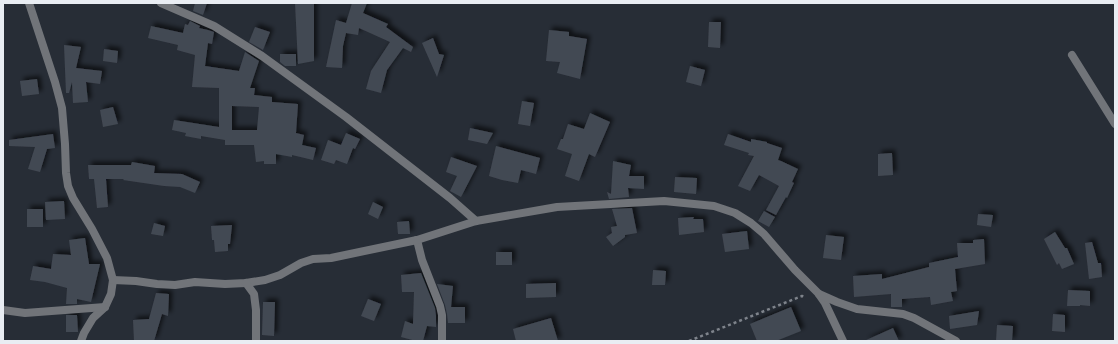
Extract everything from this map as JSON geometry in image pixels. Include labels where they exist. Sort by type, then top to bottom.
[{"type":"street","points":[[29,3],[62,108],[68,186],[73,198],[92,229],[107,258],[113,280],[112,294],[105,307],[93,318],[84,333],[82,341]]},
{"type":"street","points":[[161,3],[214,26],[262,56],[450,198],[476,221]]},
{"type":"street","points":[[1072,56],[1115,124]]},
{"type":"street","points":[[113,280],[175,285],[195,282],[225,284],[246,283],[265,280],[313,259],[331,258],[417,240],[476,221],[557,207],[664,201],[714,206],[735,213],[751,222],[764,234],[795,270],[818,293],[825,303],[843,341]]},
{"type":"street","points":[[417,240],[422,260],[440,306],[442,315],[442,341]]},
{"type":"street","points":[[246,283],[254,294],[256,310],[256,341]]},
{"type":"street","points":[[818,293],[857,309],[903,314],[914,318],[956,341]]},
{"type":"street","points":[[3,310],[25,313],[105,307]]},
{"type":"path","points":[[690,341],[802,296],[825,303]]},
{"type":"building","points":[[195,3],[207,3],[203,15],[193,11]]},
{"type":"building","points":[[295,3],[314,3],[314,61],[298,64]]},
{"type":"building","points":[[352,3],[367,3],[363,13],[388,24],[386,27],[413,47],[411,52],[403,48],[387,70],[381,93],[366,89],[371,71],[390,42],[359,28],[358,35],[346,33],[343,46],[342,68],[326,67],[336,20],[346,23]]},
{"type":"building","points":[[190,21],[200,26],[199,28],[214,32],[212,44],[208,43],[205,66],[239,71],[245,52],[259,61],[250,88],[255,88],[254,95],[272,97],[272,102],[298,104],[296,133],[304,135],[302,145],[316,148],[313,160],[292,155],[292,157],[276,154],[276,164],[264,164],[264,161],[256,162],[254,145],[225,145],[225,140],[201,136],[201,139],[185,136],[186,133],[172,130],[174,120],[219,127],[219,88],[192,87],[195,55],[177,50],[178,45],[148,38],[151,26],[183,33],[185,24],[188,25]],"holes":[[[232,106],[259,107],[257,130],[232,130]]]},
{"type":"building","points":[[709,22],[721,22],[720,48],[708,47]]},
{"type":"building","points":[[255,27],[270,32],[263,50],[249,42]]},
{"type":"building","points":[[549,30],[569,32],[569,36],[587,39],[580,79],[557,73],[560,62],[546,61]]},
{"type":"building","points":[[433,38],[439,54],[444,55],[437,77],[422,43]]},
{"type":"building","points":[[64,45],[81,47],[76,68],[102,71],[100,84],[86,82],[88,102],[73,103],[72,82],[69,93],[66,93]]},
{"type":"building","points":[[104,49],[118,51],[117,63],[103,61]]},
{"type":"building","points":[[280,54],[296,54],[296,66],[285,66],[280,62]]},
{"type":"building","points":[[690,66],[705,70],[701,86],[686,82]]},
{"type":"building","points":[[37,79],[39,94],[22,96],[20,81]]},
{"type":"building","points":[[522,101],[534,103],[530,126],[518,124]]},
{"type":"building","points":[[113,107],[118,124],[103,127],[100,110]]},
{"type":"building","points":[[590,113],[610,122],[595,157],[589,154],[579,181],[565,176],[572,154],[557,149],[561,139],[563,139],[568,124],[584,129]]},
{"type":"building","points":[[470,128],[493,133],[487,144],[468,140]]},
{"type":"building","points":[[346,133],[360,139],[355,149],[353,148],[347,164],[336,160],[334,164],[321,160],[328,140],[341,145]]},
{"type":"building","points":[[53,134],[55,148],[47,149],[40,172],[28,169],[35,147],[9,146],[9,140]]},
{"type":"building","points":[[728,134],[751,142],[751,139],[767,142],[782,148],[778,160],[798,169],[792,182],[794,183],[787,198],[786,197],[776,215],[766,210],[779,186],[759,175],[750,191],[738,186],[754,156],[724,145]]},
{"type":"building","points":[[496,146],[540,158],[536,174],[521,170],[518,183],[489,176]]},
{"type":"building","points":[[892,153],[893,175],[878,176],[878,154]]},
{"type":"building","points":[[451,157],[477,166],[461,197],[450,191],[457,176],[446,172]]},
{"type":"building","points":[[613,161],[631,165],[629,176],[644,176],[644,189],[628,188],[629,197],[609,199],[607,192],[611,194]]},
{"type":"building","points":[[132,162],[155,166],[154,173],[182,174],[200,182],[195,193],[180,187],[123,180],[124,179],[106,179],[108,207],[97,208],[94,179],[89,179],[88,165],[131,165]]},
{"type":"building","points":[[675,177],[697,178],[696,194],[674,192]]},
{"type":"building","points":[[64,201],[65,219],[46,220],[45,202]]},
{"type":"building","points":[[373,202],[383,207],[378,219],[368,214]]},
{"type":"building","points":[[632,208],[637,233],[625,235],[625,237],[613,246],[606,237],[612,233],[611,227],[617,226],[612,209]]},
{"type":"building","points":[[27,209],[43,209],[43,227],[27,227]]},
{"type":"building","points":[[764,211],[775,217],[769,227],[758,221]]},
{"type":"building","points":[[978,214],[993,215],[991,227],[977,225]]},
{"type":"building","points":[[694,217],[693,219],[703,219],[704,232],[679,235],[678,218]]},
{"type":"building","points":[[409,221],[410,234],[398,234],[397,222]]},
{"type":"building","points":[[154,223],[165,226],[163,236],[151,234]]},
{"type":"building","points":[[232,225],[228,251],[215,252],[211,226]]},
{"type":"building","points":[[747,231],[749,249],[725,252],[722,234]]},
{"type":"building","points":[[1055,232],[1065,248],[1067,248],[1074,264],[1062,269],[1059,263],[1057,265],[1044,239]]},
{"type":"building","points":[[826,235],[844,237],[841,260],[823,258]]},
{"type":"building","points":[[85,238],[89,264],[100,264],[91,302],[77,299],[77,304],[66,304],[67,288],[45,282],[30,280],[33,266],[51,269],[53,254],[71,255],[69,240]]},
{"type":"building","points":[[984,239],[985,264],[955,269],[957,291],[951,292],[953,301],[931,305],[930,297],[902,299],[902,307],[891,307],[891,294],[854,297],[853,276],[882,274],[882,279],[929,267],[929,263],[958,257],[957,243],[973,243],[973,240]]},
{"type":"building","points":[[1092,242],[1098,263],[1101,263],[1102,277],[1089,279],[1085,243]]},
{"type":"building","points":[[496,252],[512,252],[512,265],[496,265]]},
{"type":"building","points":[[653,270],[666,271],[665,285],[652,285]]},
{"type":"building","points":[[421,273],[435,308],[436,327],[427,326],[423,341],[416,341],[401,337],[405,321],[413,324],[414,292],[402,292],[401,275]]},
{"type":"building","points":[[556,283],[556,297],[526,298],[526,284]]},
{"type":"building","points":[[437,284],[453,286],[451,307],[465,307],[465,323],[448,323],[445,305]]},
{"type":"building","points":[[1068,290],[1090,291],[1090,306],[1067,306]]},
{"type":"building","points":[[156,293],[169,294],[168,316],[162,314],[154,341],[134,341],[133,320],[149,319]]},
{"type":"building","points":[[368,299],[381,304],[374,321],[361,316]]},
{"type":"building","points":[[263,302],[275,302],[274,336],[262,335]]},
{"type":"building","points":[[791,307],[801,331],[776,341],[757,341],[750,324]]},
{"type":"building","points":[[979,311],[977,325],[950,329],[949,316]]},
{"type":"building","points":[[1053,314],[1065,315],[1065,332],[1052,331]]},
{"type":"building","points":[[66,315],[77,315],[78,332],[66,332]]},
{"type":"building","points":[[551,318],[558,341],[516,341],[513,329]]},
{"type":"building","points":[[997,325],[1013,326],[1012,341],[996,341]]},
{"type":"building","points":[[893,328],[899,341],[864,341]]}]
